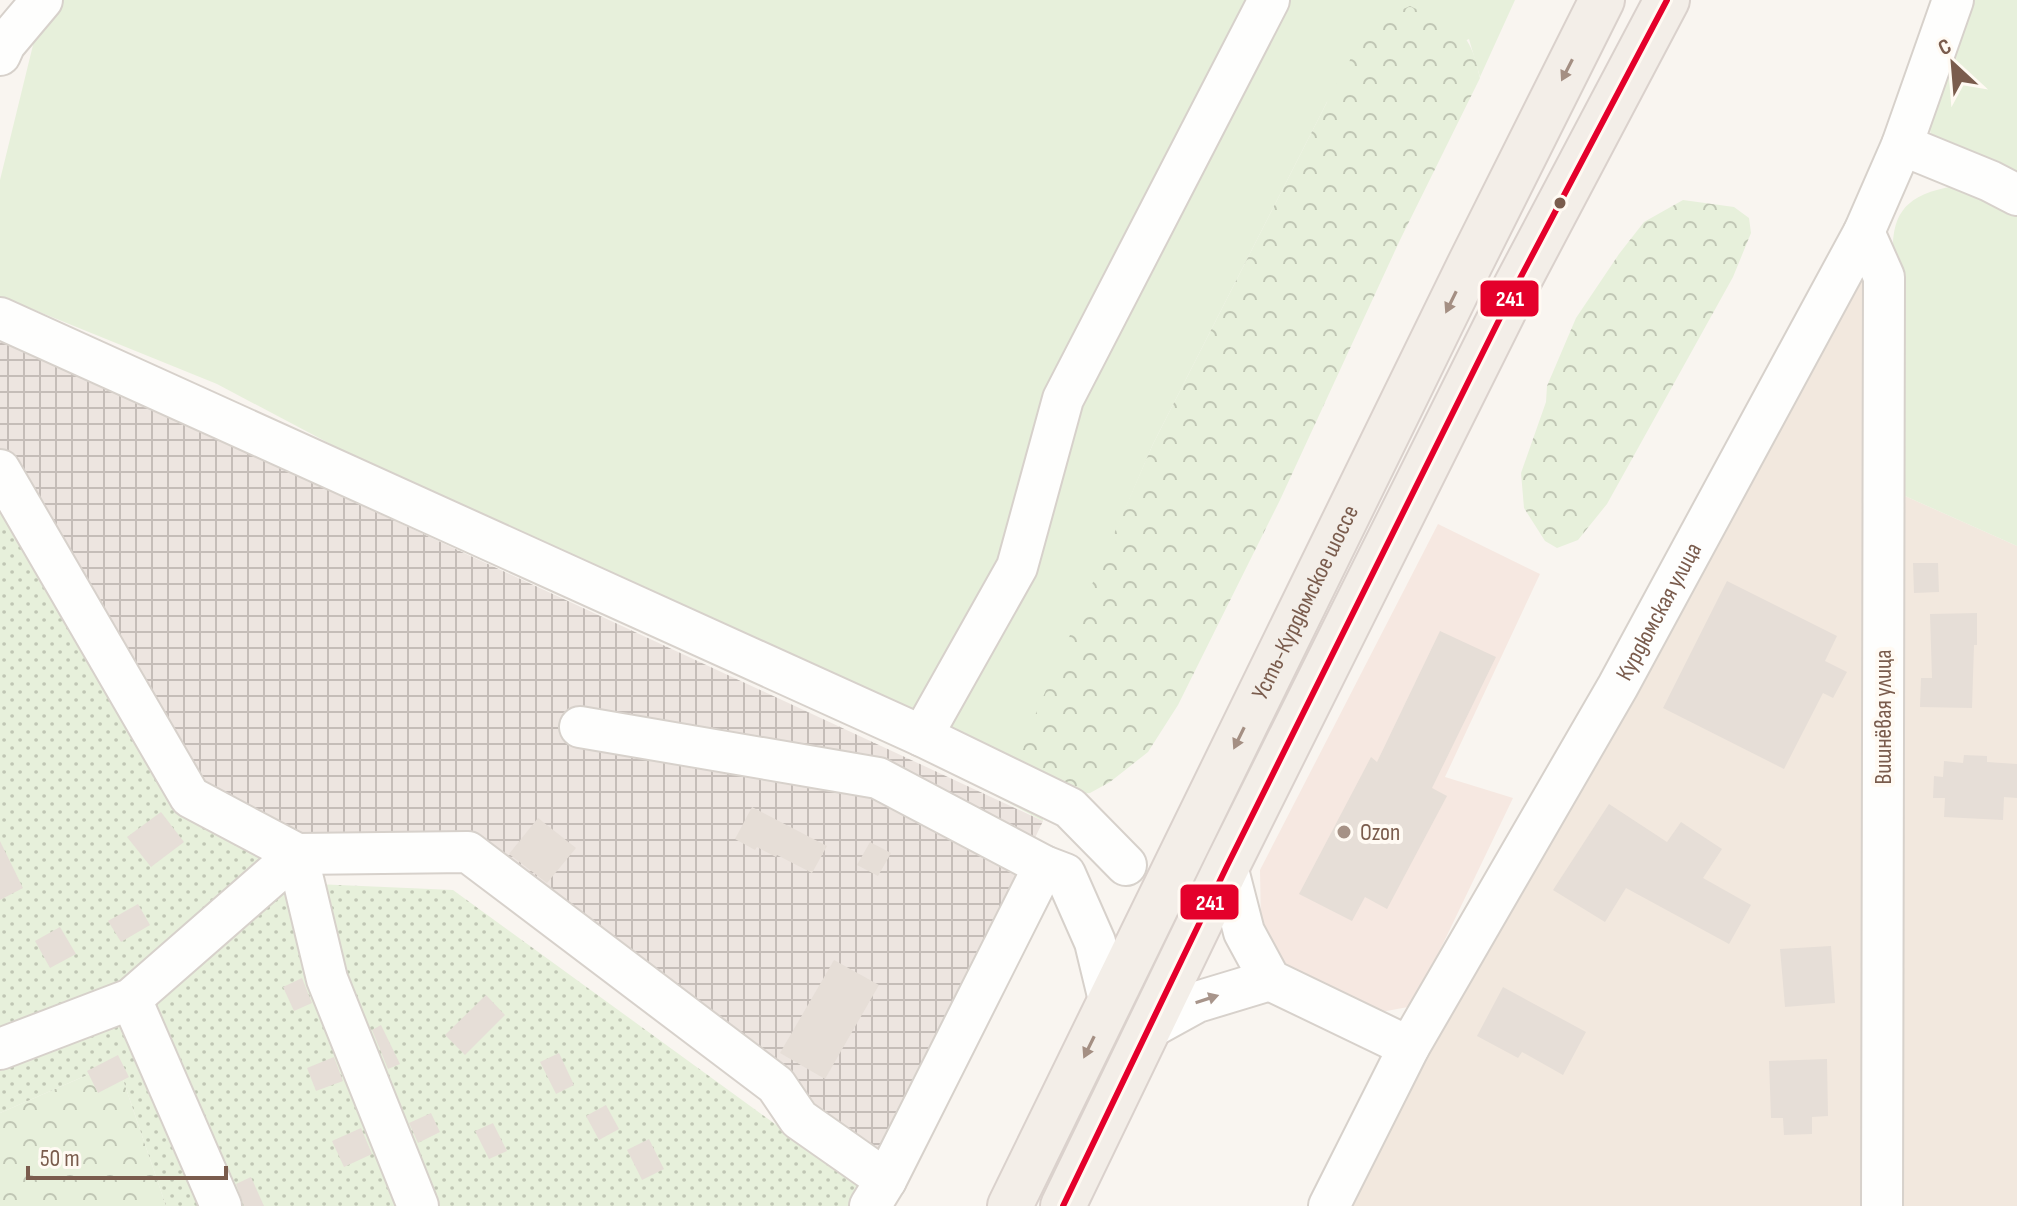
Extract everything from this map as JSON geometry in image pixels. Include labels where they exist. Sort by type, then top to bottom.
[{"type":"main road","name":"Усть-Курдюмское шоссе","points":[[1010,1206],[1449,306],[1602,0]]},
{"type":"main road","name":"Усть-Курдюмское шоссе","points":[[1063,1206],[1227,866],[1516,286],[1667,0]]},
{"type":"street","points":[[0,55],[5,44],[42,0]]},
{"type":"street","points":[[922,736],[1017,567],[1063,399],[1269,0]]},
{"type":"street","name":"Курдюмская улица","points":[[1329,1206],[1409,1047],[1618,686],[1864,232],[1902,145],[1953,0]]},
{"type":"street","points":[[1902,145],[2017,195]]},
{"type":"street","name":"Вишнёвая улица","points":[[1864,232],[1884,277],[1882,1206]]},
{"type":"street","points":[[0,318],[922,736],[1070,808],[1126,865]]},
{"type":"street","points":[[0,470],[190,797],[297,854],[468,852],[776,1085],[799,1119],[878,1193],[1054,870]]},
{"type":"street","points":[[580,727],[878,778],[1054,870],[1126,865],[1187,846]]},
{"type":"street","points":[[0,1049],[131,999],[297,854]]},
{"type":"street","points":[[297,854],[327,979],[418,1206]]},
{"type":"street","points":[[1227,866],[1244,932],[1270,980],[1409,1047]]},
{"type":"street","points":[[1054,870],[1095,942],[1110,1004]]},
{"type":"street","points":[[1148,1029],[1197,1002],[1270,980]]},
{"type":"street","points":[[131,999],[221,1206]]},
{"type":"shaded area","points":[[1862,278],[1875,283],[1872,1206],[1348,1206],[1422,1057]]},
{"type":"shaded area","points":[[0,338],[1043,821],[884,1158],[467,842],[301,846],[191,784],[0,455]]},
{"type":"shaded area","points":[[1896,492],[2017,546],[2017,1206],[1892,1206]]},
{"type":"shaded area","points":[[1438,524],[1540,574],[1445,777],[1513,798],[1413,1006],[1376,1013],[1283,971],[1261,925],[1260,870]]},
{"type":"green space","points":[[44,0],[1515,0],[1480,77],[1469,39],[1327,102],[1153,444],[1073,631],[1042,787],[1043,821],[217,384],[0,296],[0,180]]},
{"type":"green space","points":[[1967,0],[2017,0],[2017,175],[1932,142],[1928,117]]},
{"type":"green space","points":[[1410,6],[1458,30],[1471,48],[1480,78],[1400,240],[1280,500],[1178,705],[1148,752],[1110,782],[1090,793],[1070,795],[1030,773],[1022,752],[1033,720],[1153,444],[1327,102],[1362,38],[1379,20]]},
{"type":"green space","points":[[1954,186],[2017,205],[2017,546],[1896,492],[1893,238],[1901,213],[1909,204],[1935,190]]},
{"type":"green space","points":[[1683,200],[1734,207],[1749,218],[1751,233],[1733,277],[1607,504],[1578,540],[1557,548],[1545,541],[1524,508],[1521,473],[1546,402],[1547,386],[1576,318],[1619,254],[1644,222]]},
{"type":"green space","points":[[0,493],[123,704],[316,884],[453,890],[888,1206],[166,1206],[117,1062],[0,1113]]},
{"type":"green space","points":[[117,1062],[166,1206],[0,1206],[0,1113]]},
{"type":"building","points":[[1913,563],[1938,563],[1939,592],[1914,593]]},
{"type":"building","points":[[1727,581],[1837,636],[1825,661],[1847,672],[1833,698],[1823,693],[1784,769],[1663,708]]},
{"type":"building","points":[[1977,613],[1972,708],[1920,707],[1921,678],[1932,678],[1930,614]]},
{"type":"building","points":[[1440,631],[1496,657],[1432,788],[1447,796],[1387,909],[1365,897],[1352,921],[1299,894],[1371,757],[1377,762]]},
{"type":"building","points":[[1964,755],[1987,756],[1987,762],[2017,764],[2017,798],[2004,797],[2003,820],[1944,817],[1945,798],[1933,798],[1934,776],[1943,777],[1944,761],[1963,763]]},
{"type":"building","points":[[1609,804],[1667,842],[1681,822],[1722,849],[1703,878],[1751,905],[1729,944],[1626,888],[1605,922],[1553,890]]},
{"type":"building","points":[[752,807],[827,846],[812,873],[735,839]]},
{"type":"building","points":[[161,812],[184,842],[151,867],[127,837]]},
{"type":"building","points":[[538,818],[576,848],[547,883],[509,854]]},
{"type":"building","points":[[0,841],[23,888],[0,900]]},
{"type":"building","points":[[870,842],[891,853],[878,876],[857,865]]},
{"type":"building","points":[[138,904],[150,925],[121,942],[108,921]]},
{"type":"building","points":[[60,927],[76,954],[50,968],[35,941]]},
{"type":"building","points":[[1831,946],[1835,1003],[1785,1007],[1780,949]]},
{"type":"building","points":[[834,960],[879,985],[825,1079],[780,1053]]},
{"type":"building","points":[[302,978],[312,1003],[294,1011],[283,987]]},
{"type":"building","points":[[1503,987],[1586,1032],[1563,1075],[1522,1052],[1518,1058],[1477,1036]]},
{"type":"building","points":[[486,995],[505,1015],[465,1055],[445,1035]]},
{"type":"building","points":[[381,1025],[400,1064],[388,1069],[372,1030]]},
{"type":"building","points":[[559,1053],[574,1085],[556,1094],[540,1062]]},
{"type":"building","points":[[118,1055],[129,1077],[98,1093],[87,1071]]},
{"type":"building","points":[[334,1057],[343,1081],[316,1091],[307,1068]]},
{"type":"building","points":[[1827,1059],[1828,1116],[1812,1117],[1812,1134],[1784,1135],[1783,1118],[1771,1118],[1769,1061]]},
{"type":"building","points":[[606,1105],[619,1129],[599,1140],[586,1116]]},
{"type":"building","points":[[431,1113],[440,1132],[418,1143],[409,1123]]},
{"type":"building","points":[[493,1123],[507,1151],[489,1159],[475,1131]]},
{"type":"building","points":[[361,1128],[372,1154],[344,1167],[332,1141]]},
{"type":"building","points":[[649,1139],[664,1169],[642,1180],[627,1150]]},
{"type":"building","points":[[251,1177],[264,1206],[244,1206],[236,1184]]},
{"type":"transit line","name":"241","points":[[1063,1206],[1227,866],[1516,286],[1667,0]]},
{"type":"place","name":"Ozon","points":[[1344,832]]}]
